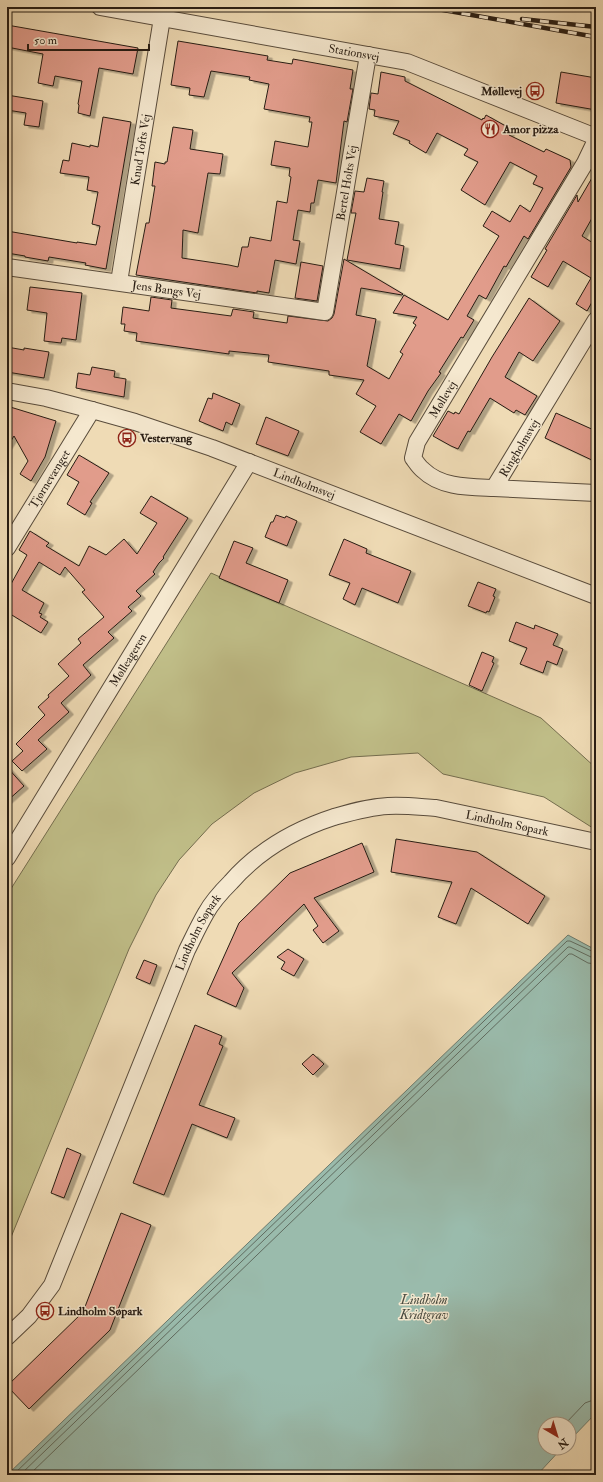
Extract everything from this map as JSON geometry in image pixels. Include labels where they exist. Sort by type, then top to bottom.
[{"type":"street","name":"Stationsvej","points":[[100,7],[407,62],[596,137]]},
{"type":"street","name":"Knud Tofts Vej","points":[[119,282],[162,18]]},
{"type":"street","name":"Bertel Holts Vej","points":[[325,312],[368,55]]},
{"type":"street","name":"Møllevej","points":[[494,488],[460,486],[438,480],[423,471],[413,458],[417,442],[585,163],[596,140]]},
{"type":"street","name":"Jens Bangs Vej","points":[[7,267],[325,312]]},
{"type":"street","name":"Ringholmsvej","points":[[596,320],[494,488],[596,493]]},
{"type":"street","name":"Lindholmsvej","points":[[7,392],[46,398],[92,410],[135,422],[212,448],[596,596]]},
{"type":"street","name":"Tjørnevænget","points":[[7,548],[92,410]]},
{"type":"street","name":"Mølleageren","points":[[7,858],[249,462]]},
{"type":"street","name":"Lindholm Søpark","points":[[7,1337],[29,1316],[52,1285],[187,950],[206,912],[239,873],[254,858],[293,833],[321,821],[355,811],[387,806],[436,808],[596,842]]},
{"type":"shaded area","points":[[211,573],[541,718],[596,768],[596,830],[544,797],[443,774],[418,753],[351,757],[295,773],[254,793],[212,824],[179,860],[156,895],[129,949],[7,1247],[7,895]]},
{"type":"water","name":"Lindholm Kridtgrav","points":[[568,935],[596,950],[596,1413],[577,1433],[577,1416],[537,1416],[537,1456],[555,1456],[537,1475],[7,1475]]},
{"type":"building","points":[[7,25],[138,48],[133,74],[99,68],[90,116],[78,113],[82,81],[55,76],[53,86],[38,83],[43,54],[7,47]]},
{"type":"building","points":[[178,41],[268,56],[267,60],[292,64],[293,59],[353,70],[350,89],[353,89],[347,122],[344,121],[336,183],[318,180],[314,203],[311,203],[310,212],[298,210],[293,240],[300,241],[296,264],[275,260],[269,293],[257,291],[257,293],[136,275],[146,223],[149,223],[155,186],[152,186],[155,162],[165,164],[165,162],[167,162],[173,127],[193,130],[190,149],[223,154],[220,174],[208,173],[198,233],[183,230],[182,258],[238,267],[242,247],[248,247],[250,237],[271,241],[277,201],[287,203],[291,177],[289,176],[290,168],[271,165],[275,141],[308,147],[312,122],[309,122],[310,117],[264,109],[269,84],[249,80],[250,77],[211,71],[204,97],[189,95],[190,88],[171,85]]},
{"type":"building","points":[[381,72],[405,77],[405,81],[482,120],[486,115],[511,129],[509,135],[544,152],[546,149],[570,160],[571,167],[528,239],[524,236],[506,267],[504,266],[486,299],[479,295],[467,316],[474,320],[463,338],[461,337],[439,372],[441,373],[428,391],[411,421],[399,414],[381,444],[360,432],[376,406],[356,394],[364,380],[329,375],[329,371],[268,362],[269,355],[229,351],[229,354],[136,341],[137,333],[124,331],[125,324],[121,324],[123,307],[149,311],[151,297],[172,300],[171,308],[231,316],[233,309],[254,312],[253,318],[287,323],[288,316],[328,321],[334,314],[344,259],[403,294],[361,288],[356,315],[376,319],[367,366],[389,379],[403,354],[400,352],[416,325],[413,323],[417,317],[393,313],[404,295],[448,320],[499,236],[483,226],[492,211],[510,222],[520,205],[530,212],[543,188],[533,184],[537,176],[510,162],[485,205],[461,190],[478,162],[464,155],[468,149],[437,133],[426,153],[409,143],[410,141],[393,134],[399,121],[374,116],[375,110],[369,109],[371,93],[378,94]]},
{"type":"building","points":[[561,72],[596,78],[596,110],[556,103]]},
{"type":"building","points":[[7,95],[43,101],[39,127],[24,125],[26,113],[7,110]]},
{"type":"building","points":[[103,117],[131,122],[106,269],[85,265],[86,263],[49,257],[48,261],[7,253],[7,231],[96,245],[100,226],[92,224],[98,192],[87,190],[89,177],[60,173],[63,160],[69,161],[72,143],[90,147],[90,145],[98,147]]},
{"type":"building","points":[[596,171],[596,211],[582,236],[596,245],[596,295],[587,311],[576,304],[591,278],[563,261],[548,287],[531,277],[547,250],[545,249],[577,195],[578,202]]},
{"type":"building","points":[[367,178],[384,181],[379,219],[399,222],[395,244],[404,246],[400,269],[347,260],[356,213],[351,213],[355,191],[364,192]]},
{"type":"building","points":[[301,262],[323,266],[317,301],[295,298]]},
{"type":"building","points":[[30,287],[82,293],[76,340],[62,338],[61,343],[44,341],[47,313],[27,310]]},
{"type":"building","points":[[529,298],[560,321],[533,361],[519,352],[505,377],[537,396],[525,415],[516,410],[514,413],[490,398],[458,449],[433,436],[448,411],[454,414],[455,412],[459,414]]},
{"type":"building","points":[[7,347],[49,352],[44,378],[7,372]]},
{"type":"building","points":[[92,367],[115,371],[114,377],[126,379],[124,397],[76,388],[78,373],[90,375]]},
{"type":"building","points":[[213,393],[240,404],[232,425],[226,422],[223,431],[199,421],[208,398],[212,399]]},
{"type":"building","points":[[7,406],[56,421],[45,457],[31,481],[20,474],[28,461],[14,436],[7,447]]},
{"type":"building","points":[[556,413],[596,431],[596,462],[545,438]]},
{"type":"building","points":[[266,417],[299,431],[288,456],[256,444]]},
{"type":"building","points":[[79,455],[109,473],[90,502],[92,503],[85,515],[67,504],[79,482],[67,475]]},
{"type":"building","points":[[151,496],[188,518],[163,557],[164,558],[153,572],[155,574],[136,591],[141,596],[128,607],[132,611],[108,632],[114,638],[83,665],[91,675],[61,703],[69,712],[38,740],[47,749],[22,771],[12,761],[23,751],[16,744],[45,715],[38,707],[49,697],[48,695],[69,676],[58,664],[81,643],[78,639],[104,617],[82,592],[85,590],[65,567],[60,575],[39,562],[22,590],[44,603],[39,613],[42,614],[40,617],[48,622],[41,633],[7,612],[7,582],[11,584],[27,555],[19,550],[30,531],[49,543],[46,546],[79,566],[89,546],[106,555],[124,539],[137,554],[157,523],[140,513]]},
{"type":"building","points":[[276,515],[285,518],[286,516],[297,521],[287,546],[265,537],[271,522],[273,522]]},
{"type":"building","points":[[344,539],[367,549],[366,553],[411,571],[398,603],[362,588],[355,605],[343,599],[350,583],[329,575]]},
{"type":"building","points":[[234,541],[253,548],[246,563],[288,580],[279,603],[219,578]]},
{"type":"building","points":[[478,582],[496,589],[493,596],[495,597],[489,612],[487,611],[486,613],[468,606]]},
{"type":"building","points":[[516,622],[534,629],[535,625],[558,634],[553,645],[563,649],[557,665],[547,661],[543,673],[520,664],[527,648],[509,641]]},
{"type":"building","points":[[482,652],[494,657],[492,662],[494,663],[482,691],[469,685]]},
{"type":"building","points":[[7,767],[24,786],[7,801]]},
{"type":"building","points":[[396,839],[477,852],[545,896],[528,924],[471,888],[456,924],[438,917],[452,882],[391,872]]},
{"type":"building","points":[[362,843],[374,872],[314,898],[339,931],[323,943],[313,930],[318,926],[304,904],[232,973],[244,988],[236,1007],[207,994],[239,923],[290,873]]},
{"type":"building","points":[[288,949],[304,959],[294,976],[281,969],[285,962],[277,957]]},
{"type":"building","points":[[144,960],[157,965],[150,984],[136,978]]},
{"type":"building","points":[[195,1025],[222,1036],[219,1044],[223,1046],[199,1105],[235,1118],[227,1138],[192,1124],[164,1195],[133,1183]]},
{"type":"building","points":[[313,1054],[324,1064],[313,1075],[302,1064]]},
{"type":"building","points":[[67,1148],[81,1154],[64,1198],[51,1193]]},
{"type":"building","points":[[121,1213],[151,1225],[110,1330],[29,1409],[7,1386],[83,1312]]},
{"type":"railway","points":[[426,7],[596,37]]},
{"type":"railway","points":[[522,19],[596,27]]},
{"type":"place","name":"Møllevej","points":[[535,91]]},
{"type":"place","name":"Amor pizza","points":[[490,129]]},
{"type":"place","name":"Vestervang","points":[[127,438]]},
{"type":"place","name":"Lindholm Søpark","points":[[45,1311]]}]
